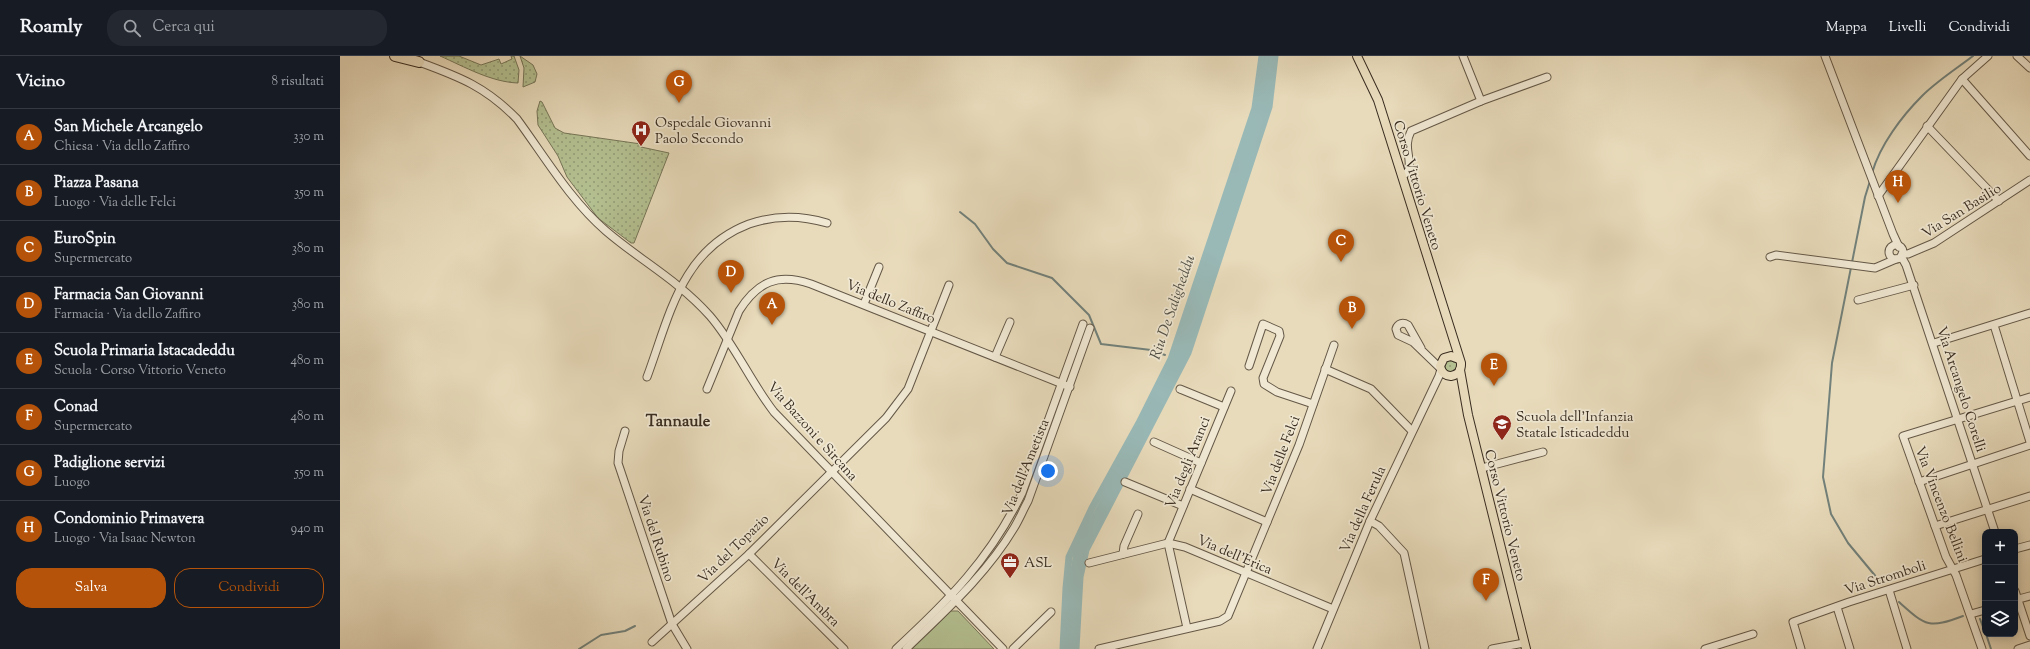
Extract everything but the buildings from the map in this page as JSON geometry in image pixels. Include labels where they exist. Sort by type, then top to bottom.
[{"type":"highway","points":[[395,56],[419,62]]},
{"type":"highway","points":[[404,56],[419,62]]},
{"type":"highway","points":[[409,56],[419,62]]},
{"type":"main road","name":"Corso Vittorio Veneto","points":[[1357,56],[1374,90],[1458,359]]},
{"type":"main road","name":"Corso Vittorio Veneto","points":[[1445,357],[1449,345],[1448,325]]},
{"type":"main road","points":[[1453,356],[1458,359],[1461,363],[1460,370],[1446,373],[1441,364],[1445,357],[1453,356]]},
{"type":"main road","name":"Corso Vittorio Veneto","points":[[1460,370],[1463,376],[1462,388],[1525,646]]},
{"type":"main road","name":"Corso Vittorio Veneto","points":[[1446,373],[1462,388]]},
{"type":"street","points":[[1464,56],[1480,101]]},
{"type":"street","points":[[1825,56],[1893,234],[1896,247],[1889,253],[1896,258]]},
{"type":"street","points":[[1878,196],[1962,79],[1988,56]]},
{"type":"street","points":[[2017,56],[2030,68]]},
{"type":"street","name":"Via Bazzoni e Sircana","points":[[419,62],[470,82],[487,92],[517,119],[574,196],[606,231],[681,287],[710,316],[727,340],[758,392],[774,412],[1003,649]]},
{"type":"street","points":[[1402,176],[1407,173],[1409,169],[1406,149],[1407,139],[1411,131],[1480,101],[1547,77]]},
{"type":"street","points":[[1962,79],[2030,156]]},
{"type":"street","points":[[1927,126],[1999,201]]},
{"type":"street","name":"Via San Basilio","points":[[1770,257],[1776,255],[1862,268],[1874,268],[1934,243],[2030,180]]},
{"type":"street","points":[[647,377],[681,287],[691,268],[712,245],[726,235],[742,227],[777,217],[808,217],[827,223]]},
{"type":"street","name":"Via Arcangelo Corelli","points":[[1896,247],[1896,258],[1904,260],[1914,285],[1994,529]]},
{"type":"street","points":[[864,304],[879,267]]},
{"type":"street","name":"Via dello Zaffiro","points":[[707,389],[739,311],[746,299],[754,291],[772,280],[785,278],[797,279],[864,304],[1070,387]]},
{"type":"street","name":"Via del Topazio","points":[[652,642],[749,554],[775,522],[831,472],[886,418],[898,404],[908,389],[949,285]]},
{"type":"street","points":[[1858,300],[1914,285]]},
{"type":"street","points":[[1934,343],[2030,313]]},
{"type":"street","points":[[995,357],[1010,322]]},
{"type":"street","points":[[1421,348],[1400,337],[1396,329],[1399,325],[1403,323],[1408,325],[1421,348],[1446,373]]},
{"type":"street","name":"Via dell'Ametista","points":[[954,598],[979,565],[1010,519],[1022,494],[1083,324]]},
{"type":"street","points":[[1249,366],[1263,324],[1276,329],[1280,336],[1263,378],[1264,384],[1266,387],[1277,392],[1313,404]]},
{"type":"street","points":[[1994,325],[2030,442]]},
{"type":"street","name":"Via dell'Ametista","points":[[954,598],[984,570],[1015,528],[1028,501],[1090,328]]},
{"type":"street","points":[[1404,338],[1411,332]]},
{"type":"street","name":"Via delle Felci","points":[[1099,649],[1220,621],[1228,616],[1247,574],[1299,446],[1334,345]]},
{"type":"street","points":[[1429,357],[1436,359],[1445,357]]},
{"type":"street","points":[[1325,369],[1371,389],[1412,431]]},
{"type":"street","name":"Via della Ferula","points":[[1317,649],[1370,521],[1412,431],[1438,382],[1446,373]]},
{"type":"street","points":[[1180,389],[1224,407]]},
{"type":"street","name":"Via degli Aranci","points":[[1168,543],[1231,391]]},
{"type":"street","points":[[1958,419],[2030,397]]},
{"type":"street","name":"Via Vincenzo Bellini","points":[[1958,419],[1903,436],[1918,482],[1971,614],[1982,649]]},
{"type":"street","name":"Via del Rubino","points":[[625,431],[619,451],[618,463],[672,624],[687,649]]},
{"type":"street","points":[[1154,442],[1201,463]]},
{"type":"street","points":[[1918,482],[2030,445]]},
{"type":"street","points":[[1482,468],[1543,452]]},
{"type":"street","points":[[1125,482],[1183,506]]},
{"type":"street","points":[[1190,490],[1267,522]]},
{"type":"street","points":[[1935,526],[1988,508],[2030,496]]},
{"type":"street","points":[[1123,554],[1124,546],[1138,514]]},
{"type":"street","points":[[1370,521],[1379,526],[1404,553],[1425,649]]},
{"type":"street","points":[[1168,543],[1188,628]]},
{"type":"street","name":"Via dell'Erica","points":[[1089,563],[1168,543],[1184,547],[1333,608]]},
{"type":"street","points":[[2018,548],[2030,545]]},
{"type":"street","name":"Via dell'Ambra","points":[[749,554],[844,649]]},
{"type":"street","name":"Via Stromboli","points":[[1801,649],[1792,622],[1848,602],[1982,560]]},
{"type":"street","points":[[1889,590],[1907,649]]},
{"type":"street","points":[[2018,599],[2030,596]]},
{"type":"street","points":[[896,649],[954,598]]},
{"type":"street","points":[[906,649],[954,598]]},
{"type":"street","points":[[2016,601],[2030,636]]},
{"type":"street","points":[[1837,607],[1850,649]]},
{"type":"street","points":[[1971,614],[1982,611]]},
{"type":"street","points":[[1012,649],[1051,612]]},
{"type":"street","points":[[1705,649],[1753,634]]},
{"type":"street","points":[[2018,649],[2030,645]]},
{"type":"street","points":[[1492,649],[1525,646]]},
{"type":"green space","points":[[440,56],[459,56],[481,65],[499,59],[501,64],[512,59],[511,56],[514,56],[519,70],[518,83],[488,77]]},
{"type":"green space","points":[[520,56],[533,65],[537,74],[535,82],[523,87],[524,68]]},
{"type":"green space","points":[[540,101],[542,102],[555,128],[564,133],[641,144],[641,147],[669,153],[634,243],[631,243],[598,218],[567,177],[558,156],[538,125],[537,111]]},
{"type":"green space","points":[[1453,360],[1456,361],[1456,371],[1449,372],[1446,371],[1445,364],[1446,361]]},
{"type":"green space","points":[[951,611],[958,611],[994,649],[912,649]]},
{"type":"waterway","name":"Riu De Saligheddu","points":[[1063,649],[1069,557],[1092,508],[1139,423],[1171,359],[1255,108],[1262,56]]},
{"type":"waterway","name":"Riu De Saligheddu","points":[[1071,649],[1075,577],[1079,552],[1176,367],[1260,119],[1270,56]]},
{"type":"waterway","name":"Riu De Saligheddu","points":[[1076,649],[1080,577],[1086,550],[1188,353],[1269,107],[1275,56]]},
{"type":"waterway","points":[[1872,173],[1880,152],[1892,132],[1907,113],[1934,85],[1973,56]]},
{"type":"waterway","points":[[1870,181],[1865,197],[1832,363],[1823,477],[1831,514],[1848,543],[1882,584]]},
{"type":"waterway","points":[[960,212],[975,224],[993,249],[1007,263],[1052,278],[1089,315],[1101,344],[1151,350],[1165,355]]},
{"type":"waterway","name":"Riu De Saligheddu","points":[[1174,363],[1176,367]]},
{"type":"waterway","points":[[1899,602],[1915,616],[1928,623],[1942,623],[1963,616]]},
{"type":"waterway","points":[[1980,619],[1982,624]]},
{"type":"waterway","points":[[579,649],[601,635],[625,631],[635,626]]},
{"type":"waterway","points":[[1987,637],[1991,649]]},
{"type":"place","name":"Padiglione servizi","points":[[679,103]]},
{"type":"place","name":"Ospedale Giovanni Paolo Secondo","points":[[641,147]]},
{"type":"place","name":"Condominio Primavera","points":[[1898,203]]},
{"type":"place","name":"EuroSpin","points":[[1341,262]]},
{"type":"place","name":"Farmacia San Giovanni","points":[[731,293]]},
{"type":"place","name":"San Michele Arcangelo","points":[[772,325]]},
{"type":"place","name":"Piazza Pasana","points":[[1352,329]]},
{"type":"place","name":"Scuola Primaria Istacadeddu","points":[[1494,386]]},
{"type":"place","name":"Scuola dell'Infanzia Statale Isticadeddu","points":[[1502,441]]},
{"type":"place","name":"ASL","points":[[1010,579]]},
{"type":"place","name":"Conad","points":[[1486,601]]},
{"type":"district","name":"Tannaule","points":[[678,420]]}]
